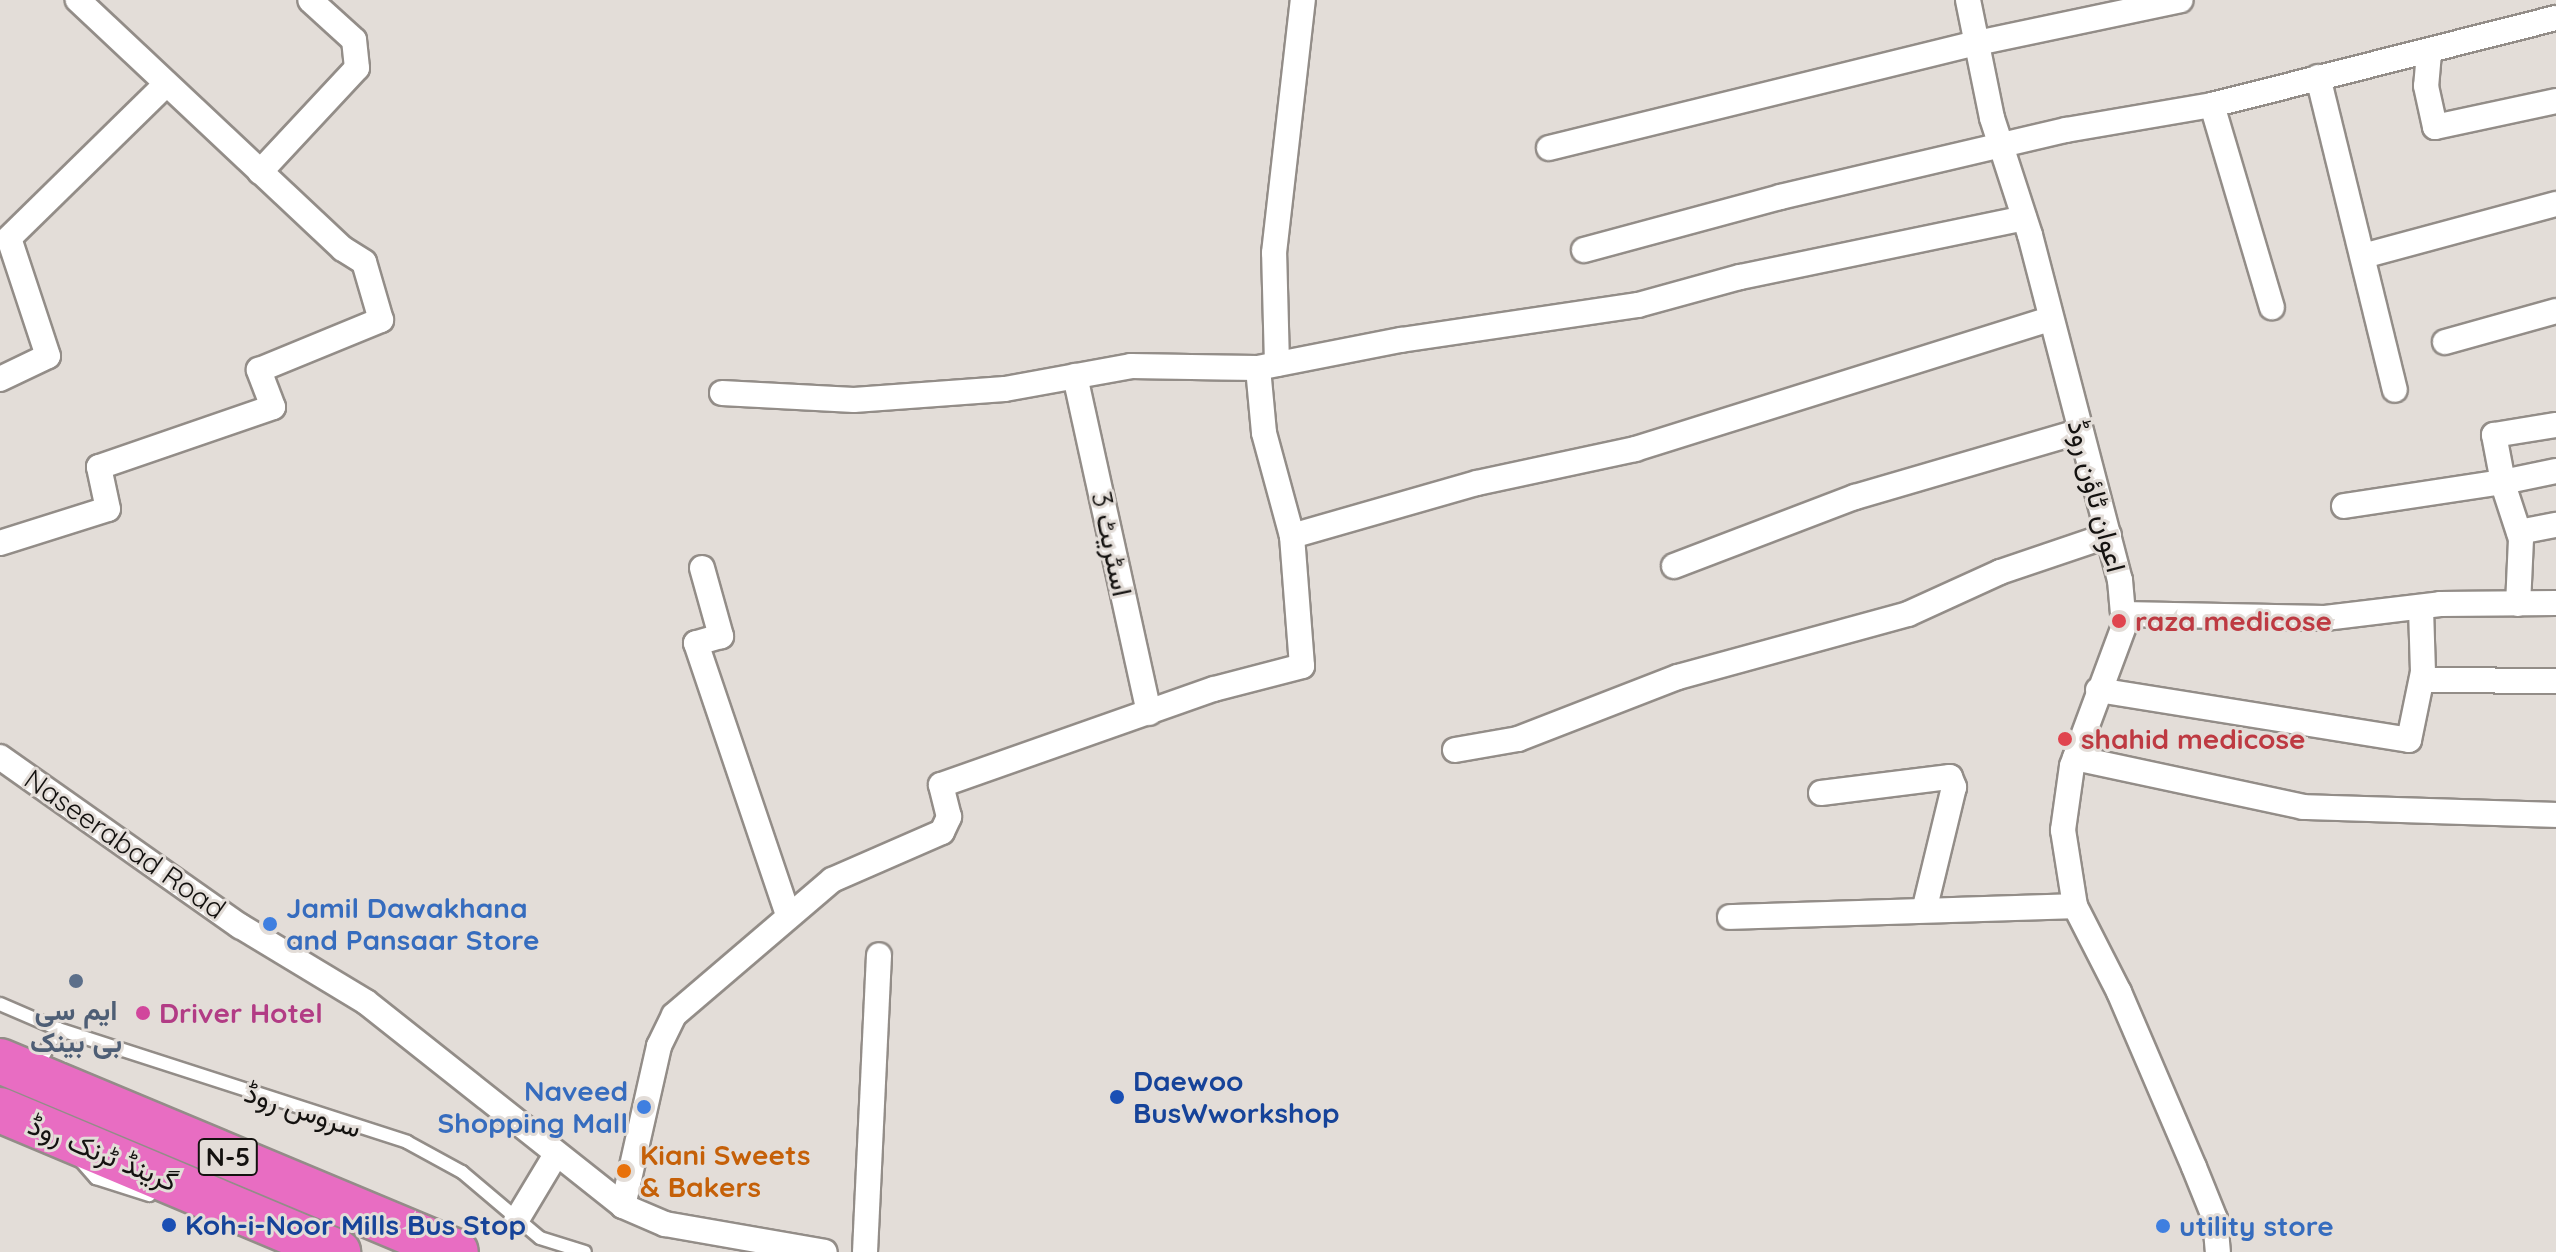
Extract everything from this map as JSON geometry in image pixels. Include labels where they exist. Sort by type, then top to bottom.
[{"type":"highway","name":"گرینڈ ٹرنک روڈ","points":[[16,1068],[456,1252]]},
{"type":"highway","name":"گرینڈ ٹرنک روڈ","points":[[0,1110],[338,1252]]},
{"type":"street","points":[[0,543],[108,509],[99,467],[273,407],[259,370],[381,320],[364,262],[260,172],[78,0]]},
{"type":"street","points":[[260,172],[357,68],[354,40],[310,0]]},
{"type":"street","points":[[623,1206],[659,1046],[674,1015],[832,880],[948,827],[941,785],[1149,713],[1302,666],[1292,536],[1264,433],[1274,253],[1303,0]]},
{"type":"street","name":"اعوان ٹاؤن روڈ","points":[[1968,0],[2001,145],[2024,218],[2109,535],[2123,614],[2124,626],[2075,758],[2063,830],[2075,906],[2119,992],[2194,1167],[2215,1219],[2218,1252]]},
{"type":"street","points":[[1549,148],[1977,43],[2181,0]]},
{"type":"street","points":[[1584,250],[2001,145],[2212,105],[2318,77],[2429,53],[2556,18]]},
{"type":"street","points":[[2429,53],[2426,86],[2435,127],[2556,101]]},
{"type":"street","points":[[2318,77],[2395,390]]},
{"type":"street","points":[[0,379],[48,356],[9,238],[166,84]]},
{"type":"street","points":[[2212,105],[2272,307]]},
{"type":"street","points":[[2363,256],[2556,204]]},
{"type":"street","points":[[722,393],[854,400],[1005,389],[1131,366],[1267,366],[1638,305],[1740,277],[2024,218]]},
{"type":"street","points":[[2445,342],[2556,311]]},
{"type":"street","points":[[1292,536],[1477,483],[1635,449],[2049,319]]},
{"type":"street","name":"اسٹریٹ 3","points":[[1075,376],[1149,713]]},
{"type":"street","points":[[2518,604],[2519,532],[2502,482],[2494,435],[2556,425]]},
{"type":"street","points":[[1674,566],[1855,497],[2081,431]]},
{"type":"street","points":[[2344,506],[2556,471]]},
{"type":"street","points":[[2519,532],[2556,525]]},
{"type":"street","points":[[1455,750],[1518,739],[1678,677],[1908,614],[2000,572],[2109,535]]},
{"type":"street","points":[[702,568],[721,636],[696,643],[788,915]]},
{"type":"street","points":[[2123,614],[2325,618],[2421,607],[2556,603]]},
{"type":"street","points":[[2098,690],[2409,740],[2422,680],[2421,607]]},
{"type":"street","points":[[2422,680],[2556,681]]},
{"type":"street","name":"Naseerabad Road","points":[[0,757],[240,926],[366,1002],[555,1156],[623,1206],[665,1224],[825,1252]]},
{"type":"street","points":[[2075,758],[2303,807],[2556,815]]},
{"type":"street","points":[[1821,793],[1950,777],[1954,787],[1925,907]]},
{"type":"street","points":[[1730,917],[1925,907],[2075,906]]},
{"type":"street","points":[[865,1252],[879,955]]},
{"type":"street","points":[[516,1221],[555,1156]]},
{"type":"lane","name":"سروس روڈ","points":[[0,1004],[58,1029],[407,1142],[462,1172],[516,1221],[540,1238],[585,1252]]},
{"type":"lane","points":[[16,1068],[58,1029]]},
{"type":"lane","points":[[54,1133],[96,1178],[166,1201]]},
{"type":"lane","points":[[180,1205],[226,1203]]},
{"type":"place","name":"raza medicose","points":[[2119,621]]},
{"type":"place","name":"shahid medicose","points":[[2065,739]]},
{"type":"place","name":"Jamil Dawakhana and Pansaar Store","points":[[270,924]]},
{"type":"place","name":"ایم سی بی بینک","points":[[76,981]]},
{"type":"place","name":"Driver Hotel","points":[[143,1013]]},
{"type":"place","name":"Daewoo BusWworkshop","points":[[1117,1097]]},
{"type":"place","name":"Naveed Shopping Mall","points":[[644,1107]]},
{"type":"place","name":"Kiani Sweets & Bakers","points":[[624,1171]]},
{"type":"place","name":"Koh-i-Noor Mills Bus Stop","points":[[169,1225]]},
{"type":"place","name":"utility store","points":[[2163,1226]]}]
